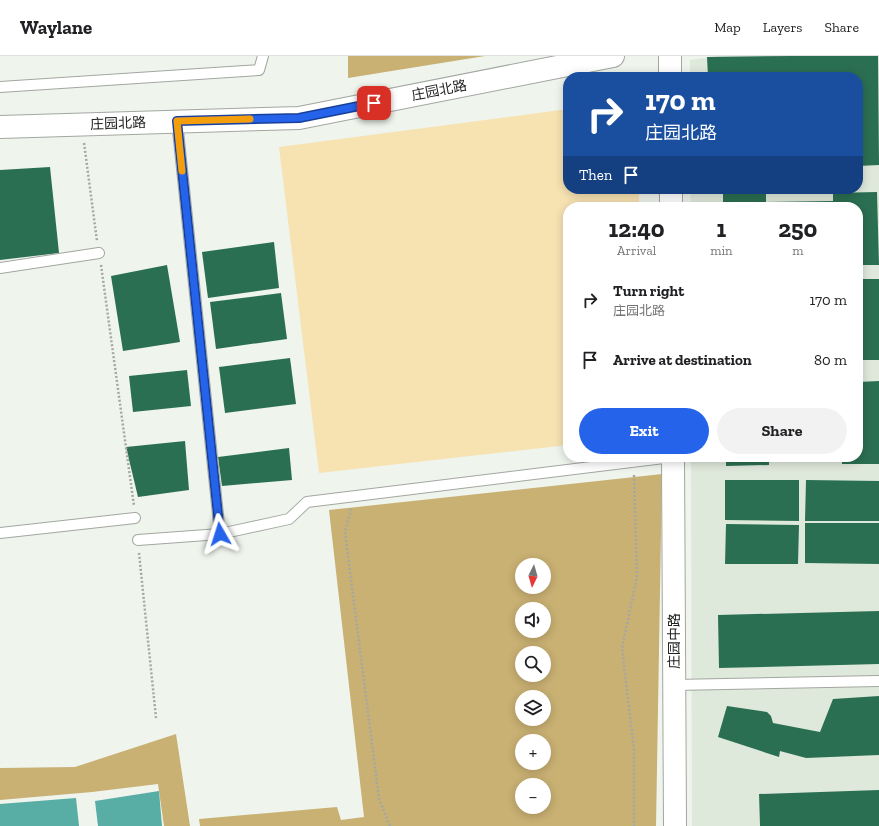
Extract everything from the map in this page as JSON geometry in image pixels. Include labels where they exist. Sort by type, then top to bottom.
[{"type":"street","name":"庄园北路","points":[[0,127],[299,118],[613,56]]},
{"type":"street","points":[[670,56],[670,72]]},
{"type":"street","name":"庄园中路","points":[[672,462],[675,826]]},
{"type":"lane","points":[[0,87],[259,70],[263,56]]},
{"type":"lane","points":[[177,121],[220,534]]},
{"type":"lane","points":[[0,268],[99,253]]},
{"type":"lane","points":[[138,540],[220,534],[289,519],[307,502],[633,462]]},
{"type":"lane","points":[[0,533],[136,518]]},
{"type":"lane","points":[[674,685],[879,680]]},
{"type":"path","points":[[81,124],[136,518]]},
{"type":"path","points":[[633,462],[637,577],[622,648],[634,750],[634,826]]},
{"type":"path","points":[[354,497],[345,532],[379,799],[390,826]]},
{"type":"path","points":[[138,540],[156,718]]},
{"type":"shaded area","points":[[348,56],[485,56],[348,78]]},
{"type":"shaded area","points":[[718,56],[879,56],[879,826],[692,826],[691,462],[863,462],[863,202],[691,202],[690,194],[863,194],[863,72],[690,72],[690,60]]},
{"type":"shaded area","points":[[563,110],[563,194],[639,194],[639,202],[563,202],[563,446],[319,473],[279,147]]},
{"type":"shaded area","points":[[662,474],[656,826],[200,826],[199,819],[337,807],[341,820],[364,817],[329,510]]},
{"type":"shaded area","points":[[176,734],[190,826],[164,826],[158,784],[92,792],[0,800],[0,768],[75,767]]},
{"type":"water","points":[[159,791],[162,826],[98,826],[95,801]]},
{"type":"water","points":[[76,798],[79,826],[0,826],[0,804]]},
{"type":"building","points":[[878,56],[879,165],[863,166],[863,72],[708,72],[707,57]]},
{"type":"building","points":[[50,167],[59,253],[0,260],[0,170]]},
{"type":"building","points":[[863,192],[877,192],[879,265],[863,265],[863,202],[766,202],[833,201],[833,194],[863,194]]},
{"type":"building","points":[[723,194],[766,194],[766,202],[723,202]]},
{"type":"building","points":[[274,242],[279,288],[208,298],[202,252]]},
{"type":"building","points":[[167,265],[180,342],[123,351],[111,276]]},
{"type":"building","points":[[863,279],[879,279],[879,360],[863,360]]},
{"type":"building","points":[[281,293],[287,339],[216,349],[210,302]]},
{"type":"building","points":[[290,358],[296,404],[225,413],[219,367]]},
{"type":"building","points":[[187,370],[191,406],[133,412],[129,376]]},
{"type":"building","points":[[879,381],[879,464],[842,464],[842,462],[863,462],[863,382]]},
{"type":"building","points":[[185,441],[189,490],[138,497],[126,447]]},
{"type":"building","points":[[289,448],[292,480],[222,486],[218,457]]},
{"type":"building","points":[[726,462],[769,462],[769,465],[726,466]]},
{"type":"building","points":[[725,480],[799,480],[799,521],[725,520]]},
{"type":"building","points":[[806,480],[879,481],[879,521],[805,521]]},
{"type":"building","points":[[805,523],[879,523],[879,564],[805,563]]},
{"type":"building","points":[[726,524],[799,525],[798,564],[725,564]]},
{"type":"building","points":[[879,611],[879,664],[719,668],[718,615]]},
{"type":"building","points":[[879,696],[879,755],[806,758],[780,751],[779,757],[718,737],[727,706],[767,712],[771,716],[773,723],[820,732],[833,699]]},
{"type":"building","points":[[879,790],[879,826],[760,826],[759,794]]},
{"type":"slow traffic","points":[[182,171],[177,121],[250,119]]},
{"type":"route","points":[[220,534],[177,121],[299,118],[374,103]]}]
